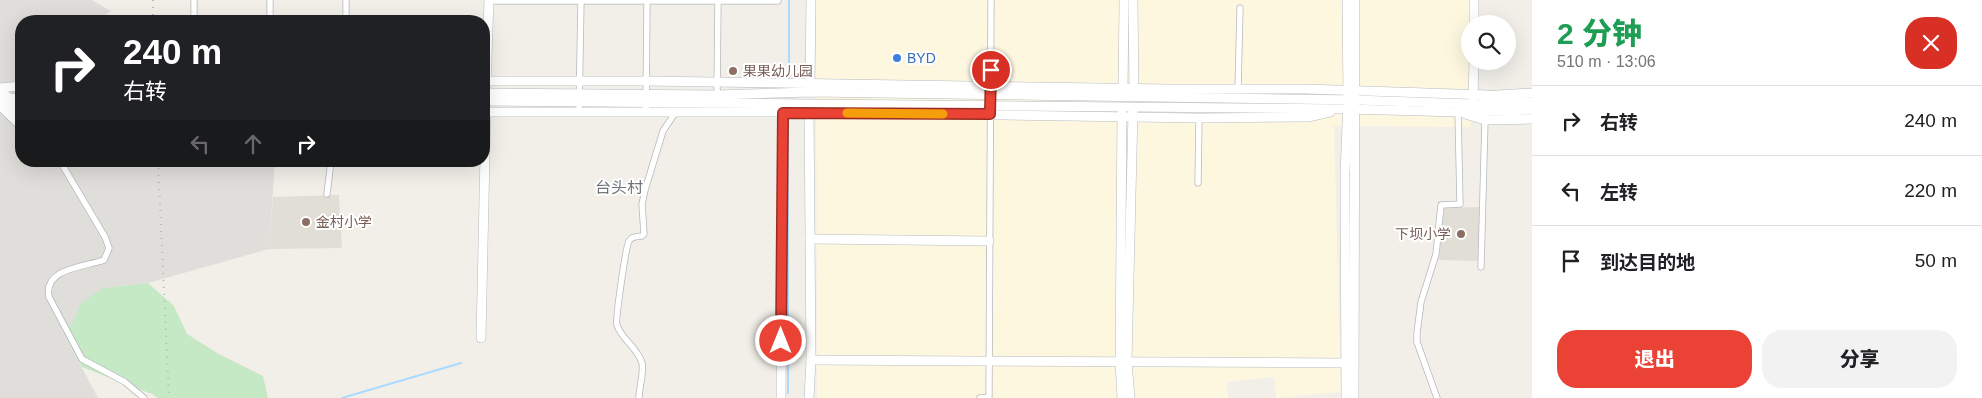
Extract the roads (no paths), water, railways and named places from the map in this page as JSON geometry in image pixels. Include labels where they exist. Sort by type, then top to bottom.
[{"type":"street","points":[[194,0],[194,15]]},
{"type":"street","points":[[270,0],[270,15]]},
{"type":"street","points":[[346,0],[346,15]]},
{"type":"street","points":[[487,15],[488,0],[778,1]]},
{"type":"street","points":[[579,112],[581,0]]},
{"type":"street","points":[[646,113],[647,0]]},
{"type":"street","points":[[809,398],[811,360],[809,108],[811,0]]},
{"type":"street","points":[[980,398],[988,397],[989,361],[991,0]]},
{"type":"street","points":[[1124,0],[1122,107],[1123,362],[1130,398]]},
{"type":"street","points":[[1122,398],[1134,117],[1133,0]]},
{"type":"street","points":[[1347,0],[1352,100],[1354,398]]},
{"type":"street","points":[[1346,398],[1345,174],[1352,100],[1355,0]]},
{"type":"street","points":[[1474,0],[1474,15]]},
{"type":"street","points":[[717,104],[718,1]]},
{"type":"street","points":[[1238,90],[1240,8]]},
{"type":"street","points":[[1473,99],[1474,70]]},
{"type":"street","points":[[490,81],[717,82],[810,88],[990,91],[1134,92],[1238,90],[1458,108],[1532,110]]},
{"type":"street","points":[[0,88],[15,87]]},
{"type":"street","points":[[490,112],[675,113],[810,88]]},
{"type":"street","points":[[1134,92],[1352,100]]},
{"type":"street","points":[[1458,108],[1473,99],[1488,94],[1532,93]]},
{"type":"street","points":[[0,95],[15,98]]},
{"type":"street","points":[[0,95],[15,107]]},
{"type":"street","points":[[490,97],[646,98],[717,104],[809,108],[990,110],[1352,100],[1473,99],[1532,102]]},
{"type":"street","points":[[0,100],[13,116],[15,116]]},
{"type":"street","points":[[990,110],[1122,117],[1308,117],[1352,100]]},
{"type":"street","points":[[717,104],[783,113],[809,108]]},
{"type":"street","points":[[0,108],[15,122]]},
{"type":"street","points":[[1458,108],[1485,120],[1532,119]]},
{"type":"street","points":[[1437,398],[1417,342],[1418,318],[1436,254],[1440,206],[1460,204],[1458,108]]},
{"type":"street","points":[[639,398],[642,363],[634,349],[618,329],[616,318],[623,282],[626,250],[630,239],[644,234],[642,204],[645,190],[663,131],[675,113]]},
{"type":"street","points":[[781,398],[783,113]]},
{"type":"street","points":[[1198,183],[1199,118]]},
{"type":"street","points":[[1481,267],[1485,120]]},
{"type":"street","points":[[64,167],[105,236],[109,248],[104,260],[63,272],[52,279],[48,289],[49,297],[82,359],[125,382],[144,398]]},
{"type":"street","points":[[327,194],[330,167]]},
{"type":"street","points":[[481,338],[484,167]]},
{"type":"street","points":[[810,239],[990,241]]},
{"type":"street","points":[[811,360],[1347,363]]},
{"type":"waterway","points":[[789,0],[789,79]]},
{"type":"waterway","points":[[788,119],[788,393]]},
{"type":"waterway","points":[[342,398],[461,363]]},
{"type":"railway","points":[[153,0],[153,15]]},
{"type":"railway","points":[[158,167],[169,398]]},
{"type":"place","name":"BYD","points":[[897,58]]},
{"type":"place","name":"果果幼儿园","points":[[733,71]]},
{"type":"place","name":"金村小学","points":[[306,222]]},
{"type":"place","name":"下坝小学","points":[[1461,234]]},
{"type":"district","name":"台头村","points":[[619,187]]}]
